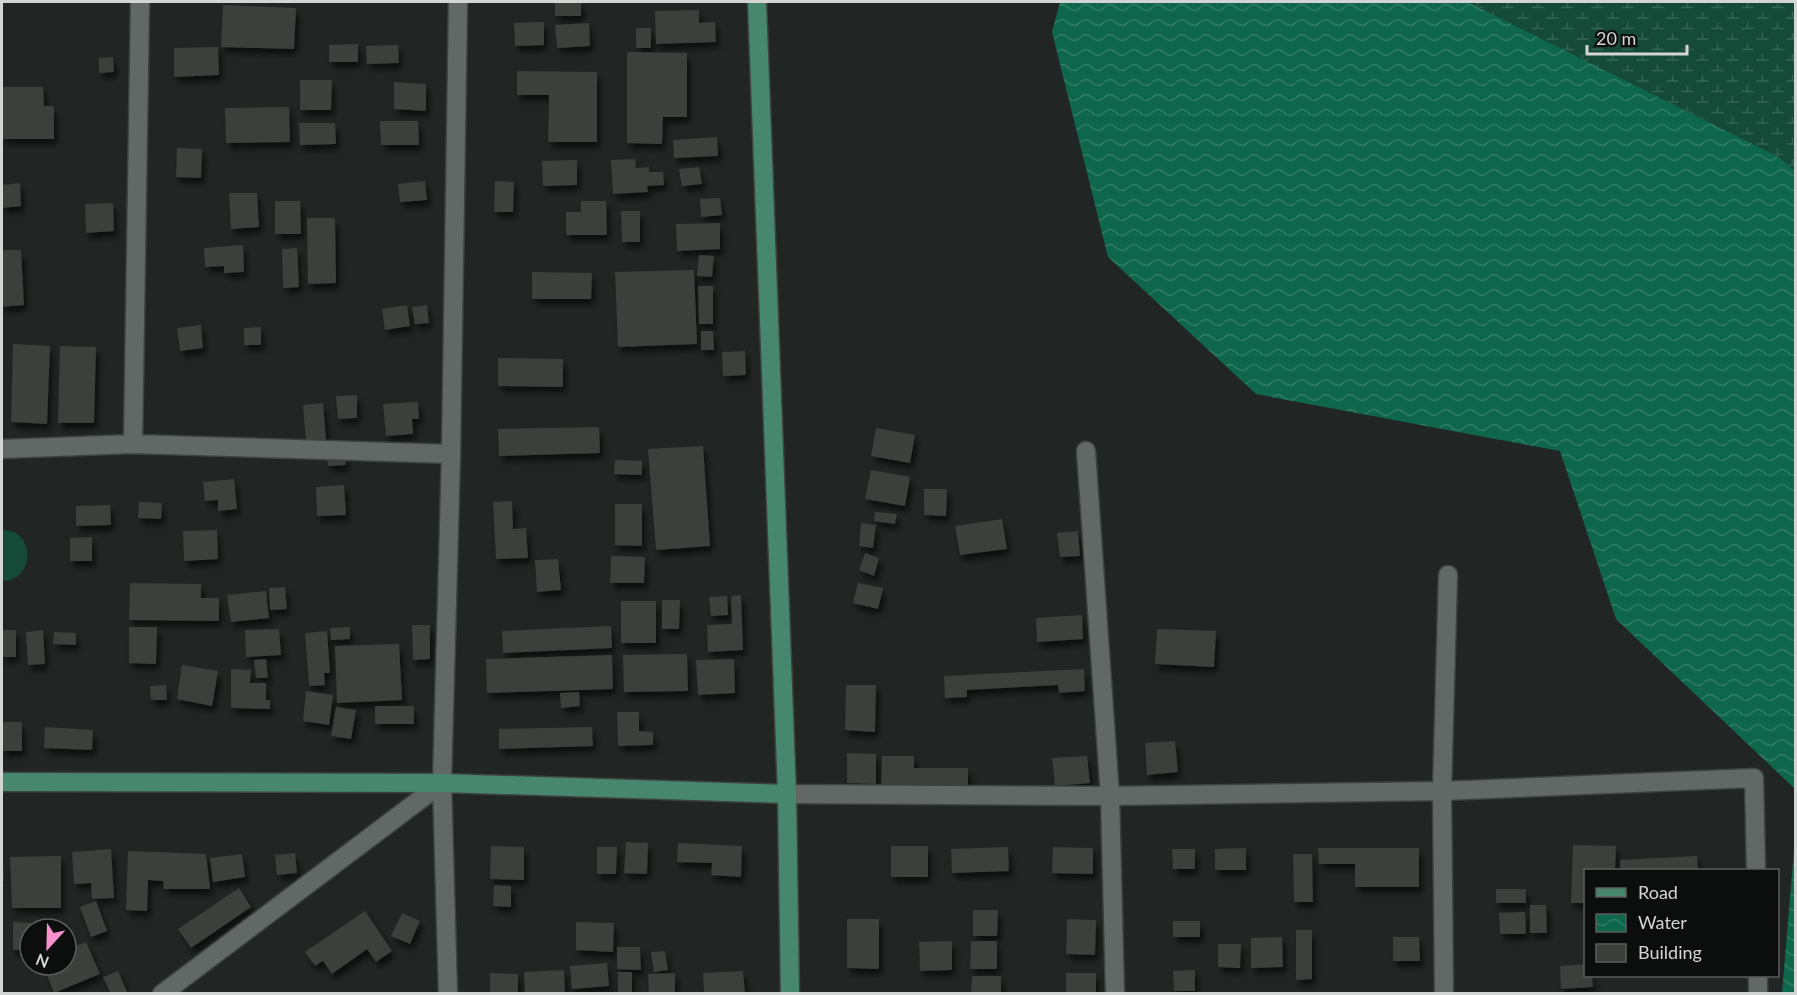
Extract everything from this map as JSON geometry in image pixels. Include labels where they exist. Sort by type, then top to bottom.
[{"type":"main road","points":[[757,2],[787,794],[790,993]]},
{"type":"main road","points":[[2,782],[442,783],[787,794]]},
{"type":"street","points":[[133,444],[140,2]]},
{"type":"street","points":[[448,993],[442,783],[451,454],[458,2]]},
{"type":"street","points":[[2,449],[133,444],[451,454]]},
{"type":"street","points":[[1086,451],[1110,796],[1115,993]]},
{"type":"street","points":[[1444,993],[1442,791],[1448,575]]},
{"type":"street","points":[[787,794],[1110,796],[1442,791],[1754,778],[1756,869]]},
{"type":"street","points":[[162,993],[442,783]]},
{"type":"street","points":[[1758,977],[1758,993]]},
{"type":"green space","points":[[1468,2],[1795,2],[1795,171],[1779,157]]},
{"type":"green space","points":[[2,530],[13,532],[21,538],[28,555],[21,573],[13,579],[2,581]]},
{"type":"water","points":[[1060,2],[1468,2],[1779,157],[1795,171],[1795,789],[1616,619],[1560,451],[1256,394],[1108,257],[1052,32]]},
{"type":"water","points":[[1795,838],[1795,993],[1782,993]]},
{"type":"building","points":[[555,2],[581,2],[581,16],[555,16]]},
{"type":"building","points":[[223,5],[296,8],[294,49],[221,47]]},
{"type":"building","points":[[699,10],[699,23],[715,22],[716,42],[656,44],[655,11]]},
{"type":"building","points":[[544,22],[544,45],[515,46],[514,23]]},
{"type":"building","points":[[589,23],[590,46],[557,48],[555,25]]},
{"type":"building","points":[[636,28],[651,28],[651,48],[636,48]]},
{"type":"building","points":[[358,44],[358,62],[329,62],[329,45]]},
{"type":"building","points":[[398,45],[399,63],[367,64],[366,46]]},
{"type":"building","points":[[218,47],[219,75],[174,77],[174,48]]},
{"type":"building","points":[[627,52],[687,53],[687,117],[663,117],[662,144],[627,143]]},
{"type":"building","points":[[113,57],[114,72],[99,73],[99,58]]},
{"type":"building","points":[[517,71],[597,72],[597,142],[548,142],[549,95],[517,95]]},
{"type":"building","points":[[300,80],[332,80],[331,110],[300,110]]},
{"type":"building","points":[[394,82],[426,84],[426,111],[394,109]]},
{"type":"building","points":[[2,87],[43,87],[44,106],[54,106],[54,139],[2,139]]},
{"type":"building","points":[[289,107],[290,142],[226,143],[225,108]]},
{"type":"building","points":[[380,121],[418,121],[419,145],[381,145]]},
{"type":"building","points":[[299,123],[335,123],[336,144],[300,145]]},
{"type":"building","points":[[717,137],[718,156],[674,158],[673,140]]},
{"type":"building","points":[[177,148],[202,149],[201,178],[176,177]]},
{"type":"building","points":[[635,159],[636,168],[649,167],[649,172],[663,172],[664,185],[647,186],[648,192],[613,194],[611,160]]},
{"type":"building","points":[[577,160],[577,185],[543,186],[542,161]]},
{"type":"building","points":[[699,167],[702,184],[682,186],[679,169]]},
{"type":"building","points":[[425,181],[427,200],[400,202],[398,184]]},
{"type":"building","points":[[495,181],[514,182],[513,212],[494,212]]},
{"type":"building","points":[[20,183],[21,206],[2,208],[2,185]]},
{"type":"building","points":[[229,193],[257,193],[259,227],[231,229]]},
{"type":"building","points":[[720,198],[722,215],[701,217],[700,199]]},
{"type":"building","points":[[275,201],[300,201],[301,234],[275,234]]},
{"type":"building","points":[[581,201],[606,201],[607,235],[566,235],[566,212],[581,212]]},
{"type":"building","points":[[113,203],[114,231],[86,233],[85,204]]},
{"type":"building","points":[[621,211],[640,211],[640,242],[622,242]]},
{"type":"building","points":[[307,218],[335,218],[336,283],[308,284]]},
{"type":"building","points":[[720,223],[720,249],[677,251],[676,224]]},
{"type":"building","points":[[243,245],[244,272],[224,273],[224,266],[205,267],[204,248]]},
{"type":"building","points":[[297,248],[299,287],[283,288],[282,249]]},
{"type":"building","points":[[2,250],[21,250],[24,305],[2,307]]},
{"type":"building","points":[[699,255],[714,256],[712,277],[697,276]]},
{"type":"building","points":[[694,270],[697,344],[618,347],[615,272]]},
{"type":"building","points":[[532,272],[592,273],[591,299],[532,299]]},
{"type":"building","points":[[698,286],[713,286],[713,324],[699,324]]},
{"type":"building","points":[[407,305],[410,326],[385,330],[382,309]]},
{"type":"building","points":[[427,305],[429,323],[415,324],[412,307]]},
{"type":"building","points":[[201,325],[203,348],[180,351],[177,328]]},
{"type":"building","points":[[261,327],[261,345],[244,345],[244,328]]},
{"type":"building","points":[[701,331],[713,331],[714,350],[701,350]]},
{"type":"building","points":[[13,344],[50,346],[47,424],[11,422]]},
{"type":"building","points":[[60,346],[96,347],[94,423],[58,423]]},
{"type":"building","points":[[745,351],[746,375],[723,376],[722,352]]},
{"type":"building","points":[[498,358],[563,359],[563,387],[498,386]]},
{"type":"building","points":[[357,395],[357,418],[338,419],[336,396]]},
{"type":"building","points":[[418,402],[419,419],[412,419],[413,434],[386,436],[383,404]]},
{"type":"building","points":[[323,403],[326,440],[306,441],[303,405]]},
{"type":"building","points":[[599,427],[600,453],[499,456],[498,429]]},
{"type":"building","points":[[876,428],[915,435],[910,463],[871,456]]},
{"type":"building","points":[[703,446],[710,546],[656,550],[648,449]]},
{"type":"building","points":[[345,453],[346,465],[328,466],[326,454]]},
{"type":"building","points":[[615,460],[642,461],[642,475],[614,474]]},
{"type":"building","points":[[871,470],[910,477],[905,506],[865,499]]},
{"type":"building","points":[[234,479],[237,509],[218,511],[218,500],[205,501],[203,482]]},
{"type":"building","points":[[344,485],[346,515],[317,516],[316,487]]},
{"type":"building","points":[[924,489],[947,489],[946,516],[924,515]]},
{"type":"building","points":[[512,501],[513,529],[526,528],[528,558],[496,559],[493,502]]},
{"type":"building","points":[[139,502],[162,503],[161,519],[138,518]]},
{"type":"building","points":[[615,504],[642,504],[642,546],[615,545]]},
{"type":"building","points":[[110,505],[111,525],[76,526],[76,506]]},
{"type":"building","points":[[875,512],[897,514],[895,524],[874,521]]},
{"type":"building","points":[[1002,519],[1007,549],[960,555],[955,526]]},
{"type":"building","points":[[861,523],[876,525],[873,548],[859,546]]},
{"type":"building","points":[[217,530],[218,559],[184,561],[183,531]]},
{"type":"building","points":[[1078,531],[1080,556],[1060,557],[1057,533]]},
{"type":"building","points":[[92,537],[92,561],[70,561],[70,538]]},
{"type":"building","points":[[865,553],[879,558],[874,576],[859,570]]},
{"type":"building","points":[[611,556],[645,557],[644,583],[610,583]]},
{"type":"building","points":[[558,559],[561,590],[537,592],[535,560]]},
{"type":"building","points":[[130,583],[201,584],[201,598],[219,598],[219,621],[129,620]]},
{"type":"building","points":[[858,583],[883,588],[878,609],[853,603]]},
{"type":"building","points":[[285,587],[287,609],[270,610],[269,588]]},
{"type":"building","points":[[266,591],[269,618],[231,622],[227,595]]},
{"type":"building","points":[[741,595],[743,650],[708,652],[707,625],[732,624],[731,596]]},
{"type":"building","points":[[727,596],[728,615],[711,616],[709,597]]},
{"type":"building","points":[[662,600],[680,600],[679,629],[662,629]]},
{"type":"building","points":[[621,601],[656,601],[656,643],[621,643]]},
{"type":"building","points":[[1082,615],[1083,639],[1037,642],[1036,618]]},
{"type":"building","points":[[412,625],[430,625],[430,659],[413,660]]},
{"type":"building","points":[[611,626],[612,648],[503,653],[502,631]]},
{"type":"building","points":[[129,627],[157,627],[156,664],[129,663]]},
{"type":"building","points":[[350,627],[350,639],[331,640],[330,628]]},
{"type":"building","points":[[279,629],[281,655],[246,657],[245,630]]},
{"type":"building","points":[[1157,629],[1216,631],[1214,667],[1155,664]]},
{"type":"building","points":[[2,630],[16,630],[16,657],[2,657]]},
{"type":"building","points":[[43,630],[45,664],[28,665],[26,632]]},
{"type":"building","points":[[327,631],[330,673],[324,673],[325,685],[309,686],[305,633]]},
{"type":"building","points":[[54,632],[76,633],[76,645],[53,644]]},
{"type":"building","points":[[399,644],[402,700],[337,703],[335,646]]},
{"type":"building","points":[[687,654],[688,691],[624,692],[623,655]]},
{"type":"building","points":[[612,655],[613,689],[487,693],[486,659]]},
{"type":"building","points":[[266,659],[268,678],[256,678],[254,660]]},
{"type":"building","points":[[734,659],[735,693],[698,695],[696,660]]},
{"type":"building","points":[[182,665],[218,671],[212,706],[177,699]]},
{"type":"building","points":[[231,669],[251,670],[250,683],[266,683],[266,700],[270,700],[270,709],[231,708]]},
{"type":"building","points":[[1084,669],[1085,691],[1059,693],[1058,685],[967,690],[967,697],[945,698],[944,676]]},
{"type":"building","points":[[166,685],[167,700],[151,700],[150,686]]},
{"type":"building","points":[[846,685],[876,685],[875,732],[845,730]]},
{"type":"building","points":[[306,691],[333,695],[329,725],[303,721]]},
{"type":"building","points":[[579,692],[580,706],[561,708],[560,693]]},
{"type":"building","points":[[375,706],[414,706],[414,724],[375,724]]},
{"type":"building","points":[[336,707],[356,710],[351,739],[331,736]]},
{"type":"building","points":[[617,712],[639,712],[639,731],[653,732],[653,745],[618,746]]},
{"type":"building","points":[[2,722],[22,722],[22,751],[2,751]]},
{"type":"building","points":[[45,727],[93,730],[92,750],[44,748]]},
{"type":"building","points":[[592,727],[593,746],[499,749],[499,729]]},
{"type":"building","points":[[1175,741],[1178,772],[1147,775],[1145,743]]},
{"type":"building","points":[[847,753],[876,754],[876,784],[847,783]]},
{"type":"building","points":[[882,756],[914,756],[914,768],[968,768],[968,792],[881,792]]},
{"type":"building","points":[[1087,756],[1090,783],[1055,786],[1052,758]]},
{"type":"building","points":[[626,842],[648,843],[647,874],[624,873]]},
{"type":"building","points":[[678,843],[742,846],[741,877],[711,875],[712,863],[677,862]]},
{"type":"building","points":[[1573,845],[1616,846],[1615,869],[1584,869],[1584,903],[1571,903]]},
{"type":"building","points":[[491,846],[524,847],[524,880],[490,879]]},
{"type":"building","points":[[891,846],[928,846],[928,877],[891,877]]},
{"type":"building","points":[[597,847],[617,847],[616,874],[597,874]]},
{"type":"building","points":[[1008,847],[1009,871],[952,873],[951,849]]},
{"type":"building","points":[[1053,847],[1093,848],[1093,874],[1052,873]]},
{"type":"building","points":[[1246,848],[1246,870],[1215,870],[1215,849]]},
{"type":"building","points":[[1318,848],[1419,848],[1419,887],[1355,887],[1355,864],[1319,864]]},
{"type":"building","points":[[111,849],[114,898],[92,899],[91,883],[74,884],[72,852]]},
{"type":"building","points":[[1172,849],[1195,849],[1195,869],[1173,869]]},
{"type":"building","points":[[128,851],[206,854],[210,889],[164,889],[163,881],[148,880],[147,911],[126,910]]},
{"type":"building","points":[[295,853],[297,873],[277,875],[275,855]]},
{"type":"building","points":[[242,854],[245,877],[213,882],[210,858]]},
{"type":"building","points":[[1293,854],[1312,854],[1313,902],[1294,902]]},
{"type":"building","points":[[61,856],[61,908],[12,908],[10,857]]},
{"type":"building","points":[[1697,856],[1698,869],[1620,869],[1620,860]]},
{"type":"building","points":[[3,862],[4,881],[2,881]]},
{"type":"building","points":[[494,885],[511,886],[511,907],[493,906]]},
{"type":"building","points":[[239,888],[251,907],[191,948],[178,929]]},
{"type":"building","points":[[1496,889],[1526,889],[1526,903],[1496,903]]},
{"type":"building","points":[[96,901],[107,931],[91,937],[80,907]]},
{"type":"building","points":[[1530,905],[1546,905],[1547,933],[1530,933]]},
{"type":"building","points":[[973,910],[998,910],[997,936],[973,936]]},
{"type":"building","points":[[365,911],[392,951],[376,962],[367,949],[332,974],[323,961],[315,966],[305,952]]},
{"type":"building","points":[[1525,912],[1526,934],[1500,934],[1499,913]]},
{"type":"building","points":[[402,913],[420,921],[410,944],[391,936]]},
{"type":"building","points":[[847,919],[879,919],[879,969],[847,968]]},
{"type":"building","points":[[1067,919],[1096,920],[1095,955],[1066,954]]},
{"type":"building","points":[[1173,921],[1200,921],[1200,937],[1173,937]]},
{"type":"building","points":[[13,922],[18,922],[18,950],[13,950]]},
{"type":"building","points":[[576,922],[614,923],[613,952],[576,950]]},
{"type":"building","points":[[1296,930],[1312,930],[1312,979],[1296,980]]},
{"type":"building","points":[[1282,937],[1283,967],[1251,968],[1251,938]]},
{"type":"building","points":[[1393,937],[1419,937],[1420,961],[1393,961]]},
{"type":"building","points":[[952,941],[952,970],[920,971],[919,942]]},
{"type":"building","points":[[971,941],[997,941],[997,969],[970,969]]},
{"type":"building","points":[[86,942],[100,974],[54,993],[48,977],[78,977],[78,945]]},
{"type":"building","points":[[1218,944],[1241,944],[1240,968],[1218,967]]},
{"type":"building","points":[[617,947],[640,947],[641,970],[617,969]]},
{"type":"building","points":[[665,951],[668,970],[654,972],[651,952]]},
{"type":"building","points":[[607,963],[609,986],[572,989],[570,966]]},
{"type":"building","points":[[1584,964],[1584,977],[1592,977],[1593,987],[1561,989],[1560,966]]},
{"type":"building","points":[[564,970],[565,994],[525,994],[524,972]]},
{"type":"building","points":[[1195,970],[1195,991],[1174,991],[1173,971]]},
{"type":"building","points":[[118,971],[128,994],[111,994],[103,977]]},
{"type":"building","points":[[743,971],[745,994],[704,994],[703,973]]},
{"type":"building","points":[[618,972],[632,972],[632,994],[618,994]]},
{"type":"building","points":[[490,973],[518,974],[518,994],[490,994]]},
{"type":"building","points":[[675,973],[675,994],[649,994],[648,974]]},
{"type":"building","points":[[1066,973],[1096,973],[1096,994],[1066,994]]},
{"type":"building","points":[[972,976],[1001,976],[1001,994],[971,994]]}]
